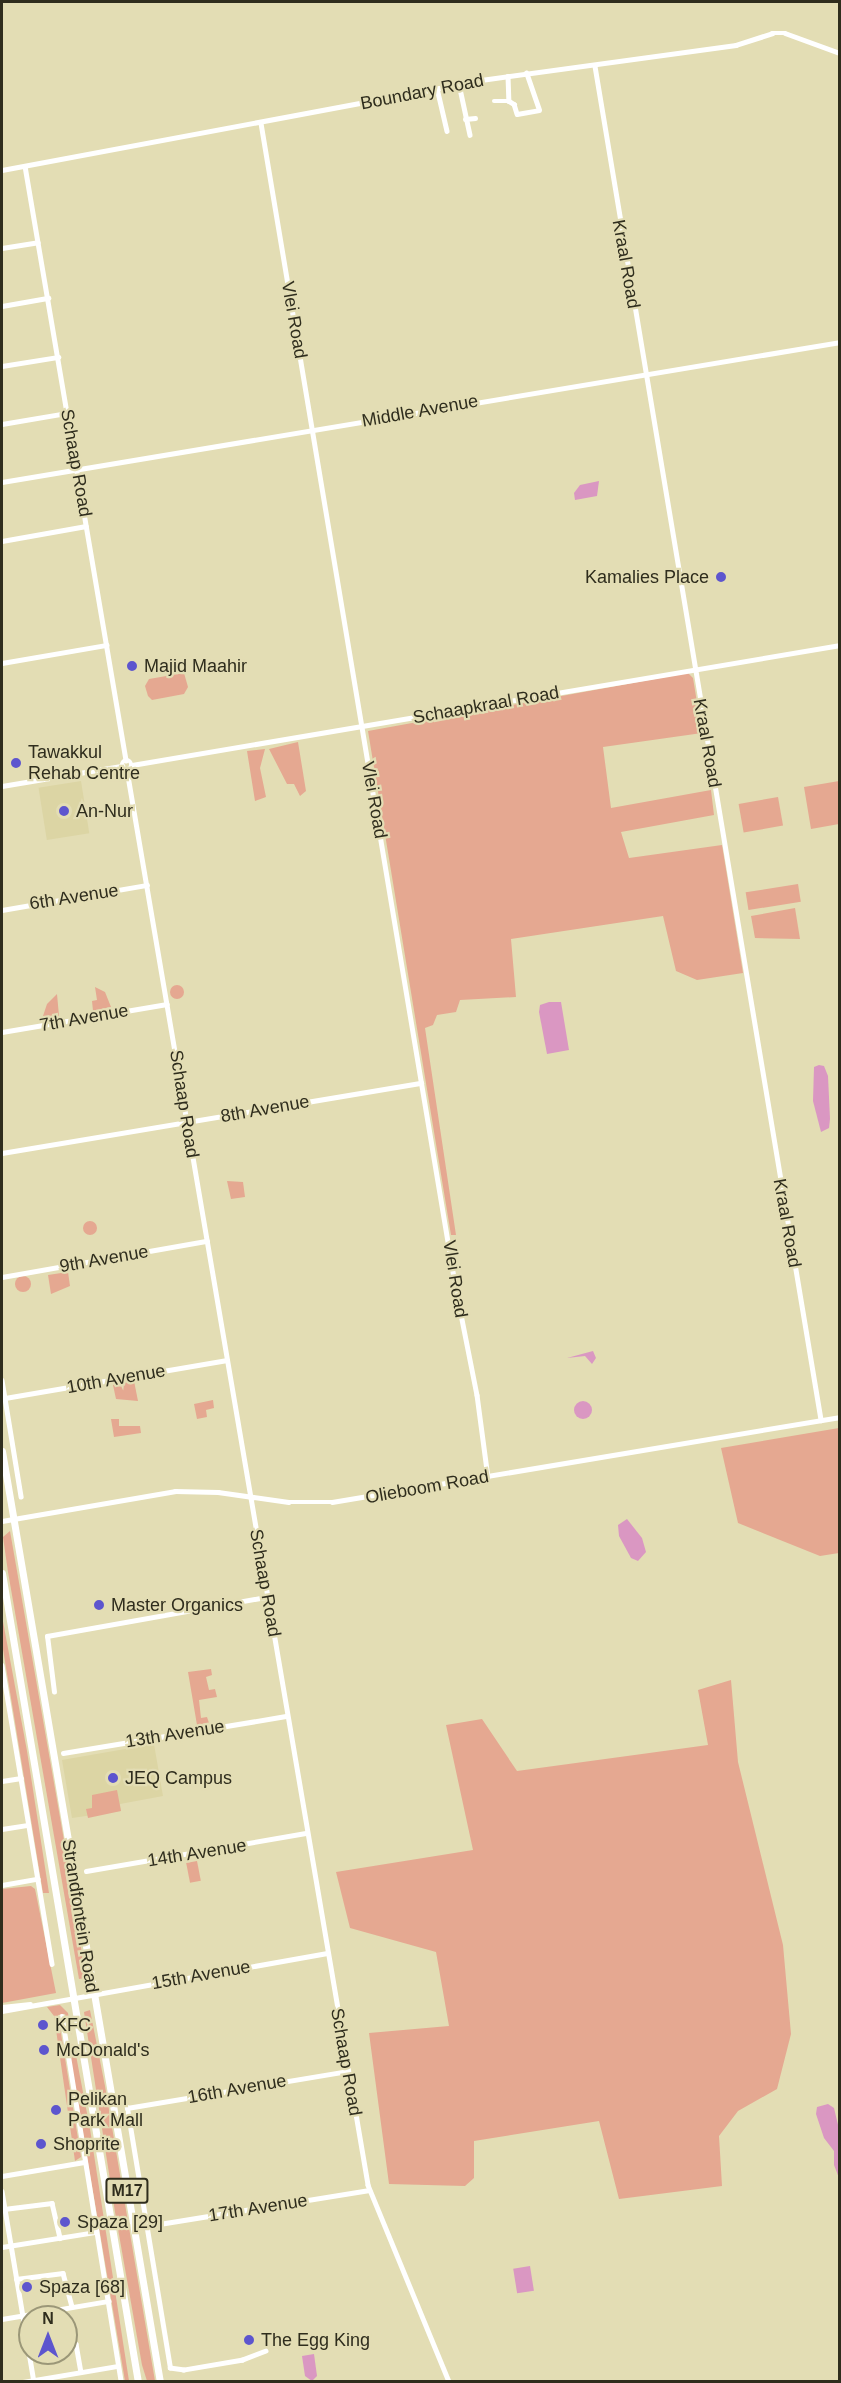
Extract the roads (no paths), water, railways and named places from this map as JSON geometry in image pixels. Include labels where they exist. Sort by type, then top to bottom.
[{"type":"main road","name":"Strandfontein Road","points":[[2,1451],[160,2382]]},
{"type":"main road","name":"Strandfontein Road","points":[[2,1573],[138,2382]]},
{"type":"street","name":"Boundary Road","points":[[2,170],[459,84],[736,45],[779,32],[840,53]]},
{"type":"street","name":"Kraal Road","points":[[595,66],[644,374],[821,1420]]},
{"type":"street","points":[[494,101],[509,101],[514,104],[517,114],[539,110],[526,73]]},
{"type":"street","points":[[508,76],[509,101]]},
{"type":"street","points":[[459,84],[470,135]]},
{"type":"street","points":[[437,88],[447,130]]},
{"type":"street","points":[[465,119],[475,118]]},
{"type":"street","name":"Vlei Road","points":[[261,123],[421,1083],[477,1395],[488,1476]]},
{"type":"street","name":"Schaap Road","points":[[25,166],[126,760]]},
{"type":"street","points":[[2,248],[38,242]]},
{"type":"street","points":[[2,306],[48,298]]},
{"type":"street","name":"Middle Avenue","points":[[2,483],[840,342]]},
{"type":"street","points":[[2,366],[58,357]]},
{"type":"street","points":[[2,424],[67,413]]},
{"type":"street","points":[[2,541],[86,526]]},
{"type":"street","points":[[2,663],[106,645]]},
{"type":"street","name":"Schaapkraal Road","points":[[132,765],[840,645]]},
{"type":"street","points":[[2,786],[122,766],[126,760],[132,765],[127,770],[122,766]]},
{"type":"street","name":"Schaap Road","points":[[127,770],[369,2190],[449,2382]]},
{"type":"street","name":"6th Avenue","points":[[2,910],[147,885]]},
{"type":"street","name":"7th Avenue","points":[[2,1032],[167,1004]]},
{"type":"street","name":"8th Avenue","points":[[2,1153],[421,1083]]},
{"type":"street","name":"9th Avenue","points":[[2,1277],[207,1241]]},
{"type":"street","name":"10th Avenue","points":[[5,1398],[227,1360]]},
{"type":"street","points":[[2,1380],[21,1496]]},
{"type":"street","name":"Olieboom Road","points":[[2,1521],[175,1491],[288,1502],[332,1502],[840,1417]]},
{"type":"street","points":[[54,1692],[47,1636],[267,1597]]},
{"type":"street","name":"Strandfontein Road","points":[[2,1665],[52,1964]]},
{"type":"street","name":"13th Avenue","points":[[63,1753],[287,1716]]},
{"type":"street","points":[[2,1781],[21,1778]]},
{"type":"street","points":[[2,1829],[28,1825]]},
{"type":"street","name":"14th Avenue","points":[[86,1871],[307,1833]]},
{"type":"street","points":[[2,1885],[37,1880]]},
{"type":"street","name":"15th Avenue","points":[[42,2004],[327,1953]]},
{"type":"street","points":[[2,2007],[42,2004]]},
{"type":"street","points":[[2,2011],[42,2004]]},
{"type":"street","points":[[62,2016],[121,2382]]},
{"type":"street","name":"16th Avenue","points":[[147,2226],[127,2108],[347,2071]]},
{"type":"street","points":[[2,2176],[84,2162]]},
{"type":"street","name":"17th Avenue","points":[[147,2226],[369,2190]]},
{"type":"street","points":[[2,2191],[20,2305]]},
{"type":"street","points":[[4,2209],[52,2203],[60,2238]]},
{"type":"street","points":[[147,2226],[171,2369],[243,2360],[266,2351]]},
{"type":"street","points":[[2,2247],[96,2232]]},
{"type":"street","points":[[16,2279],[63,2273],[72,2305]]},
{"type":"street","points":[[78,2305],[108,2301]]},
{"type":"street","points":[[2,2319],[18,2316]]},
{"type":"street","points":[[78,2355],[81,2372]]},
{"type":"street","points":[[31,2365],[33,2381]]},
{"type":"street","points":[[22,2382],[118,2366]]},
{"type":"place","name":"Kamalies Place","points":[[721,577]]},
{"type":"place","name":"Majid Maahir","points":[[132,666]]},
{"type":"place","name":"Tawakkul Rehab Centre","points":[[16,763]]},
{"type":"place","name":"An-Nur","points":[[64,811]]},
{"type":"place","name":"Master Organics","points":[[99,1605]]},
{"type":"place","name":"JEQ Campus","points":[[113,1778]]},
{"type":"place","name":"KFC","points":[[43,2025]]},
{"type":"place","name":"McDonald's","points":[[44,2050]]},
{"type":"place","name":"Pelikan Park Mall","points":[[56,2110]]},
{"type":"place","name":"Shoprite","points":[[41,2144]]},
{"type":"place","name":"Spaza [29]","points":[[65,2222]]},
{"type":"place","name":"Spaza [68]","points":[[27,2287]]},
{"type":"place","name":"The Egg King","points":[[249,2340]]}]
